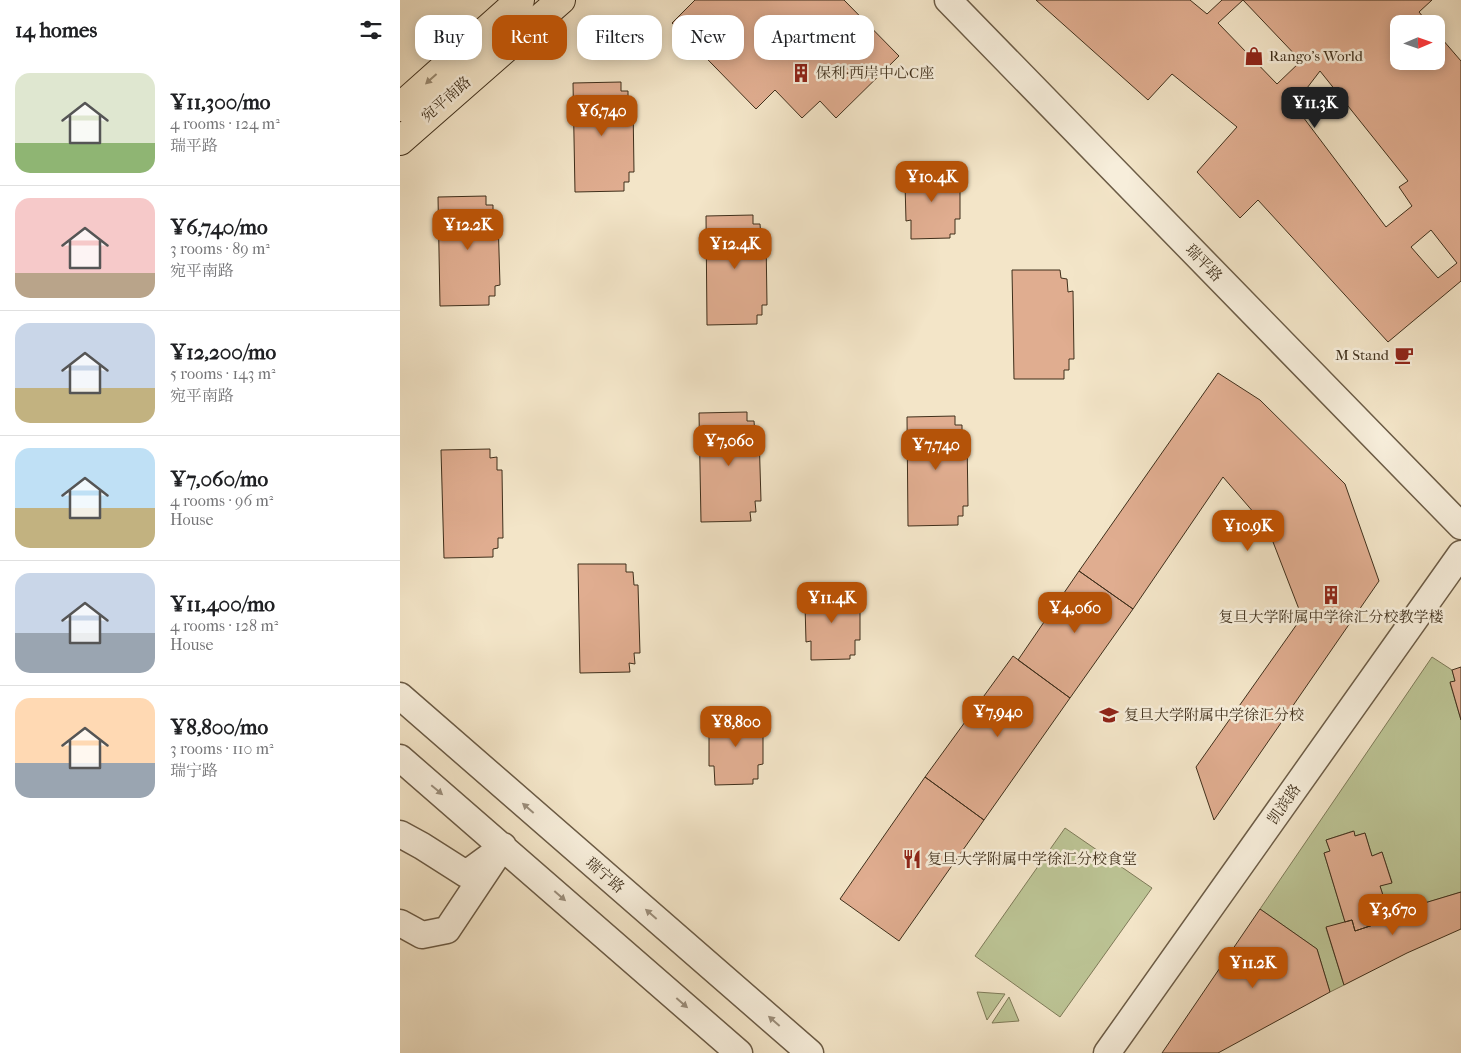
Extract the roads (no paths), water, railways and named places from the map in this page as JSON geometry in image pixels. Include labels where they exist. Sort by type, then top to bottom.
[{"type":"main road","name":"宛平南路","points":[[400,107],[520,0]]},
{"type":"main road","name":"宛平南路","points":[[400,141],[561,0]]},
{"type":"street","name":"瑞平路","points":[[948,0],[1461,526]]},
{"type":"street","name":"凯滨路","points":[[1107,1053],[1461,554]]},
{"type":"street","name":"瑞宁路","points":[[400,696],[810,1053]]},
{"type":"street","points":[[400,758],[740,1053]]},
{"type":"street","points":[[400,834],[466,874],[503,846]]},
{"type":"street","points":[[400,923],[422,935],[446,930],[503,846]]},
{"type":"place","name":"Rango's World","points":[[1254,56]]},
{"type":"place","name":"保利·西岸中心C座","points":[[801,73]]},
{"type":"place","name":"M Stand","points":[[1404,355]]},
{"type":"place","name":"复旦大学附属中学徐汇分校教学楼","points":[[1331,595]]},
{"type":"place","name":"复旦大学附属中学徐汇分校","points":[[1109,715]]},
{"type":"place","name":"复旦大学附属中学徐汇分校食堂","points":[[912,859]]}]
